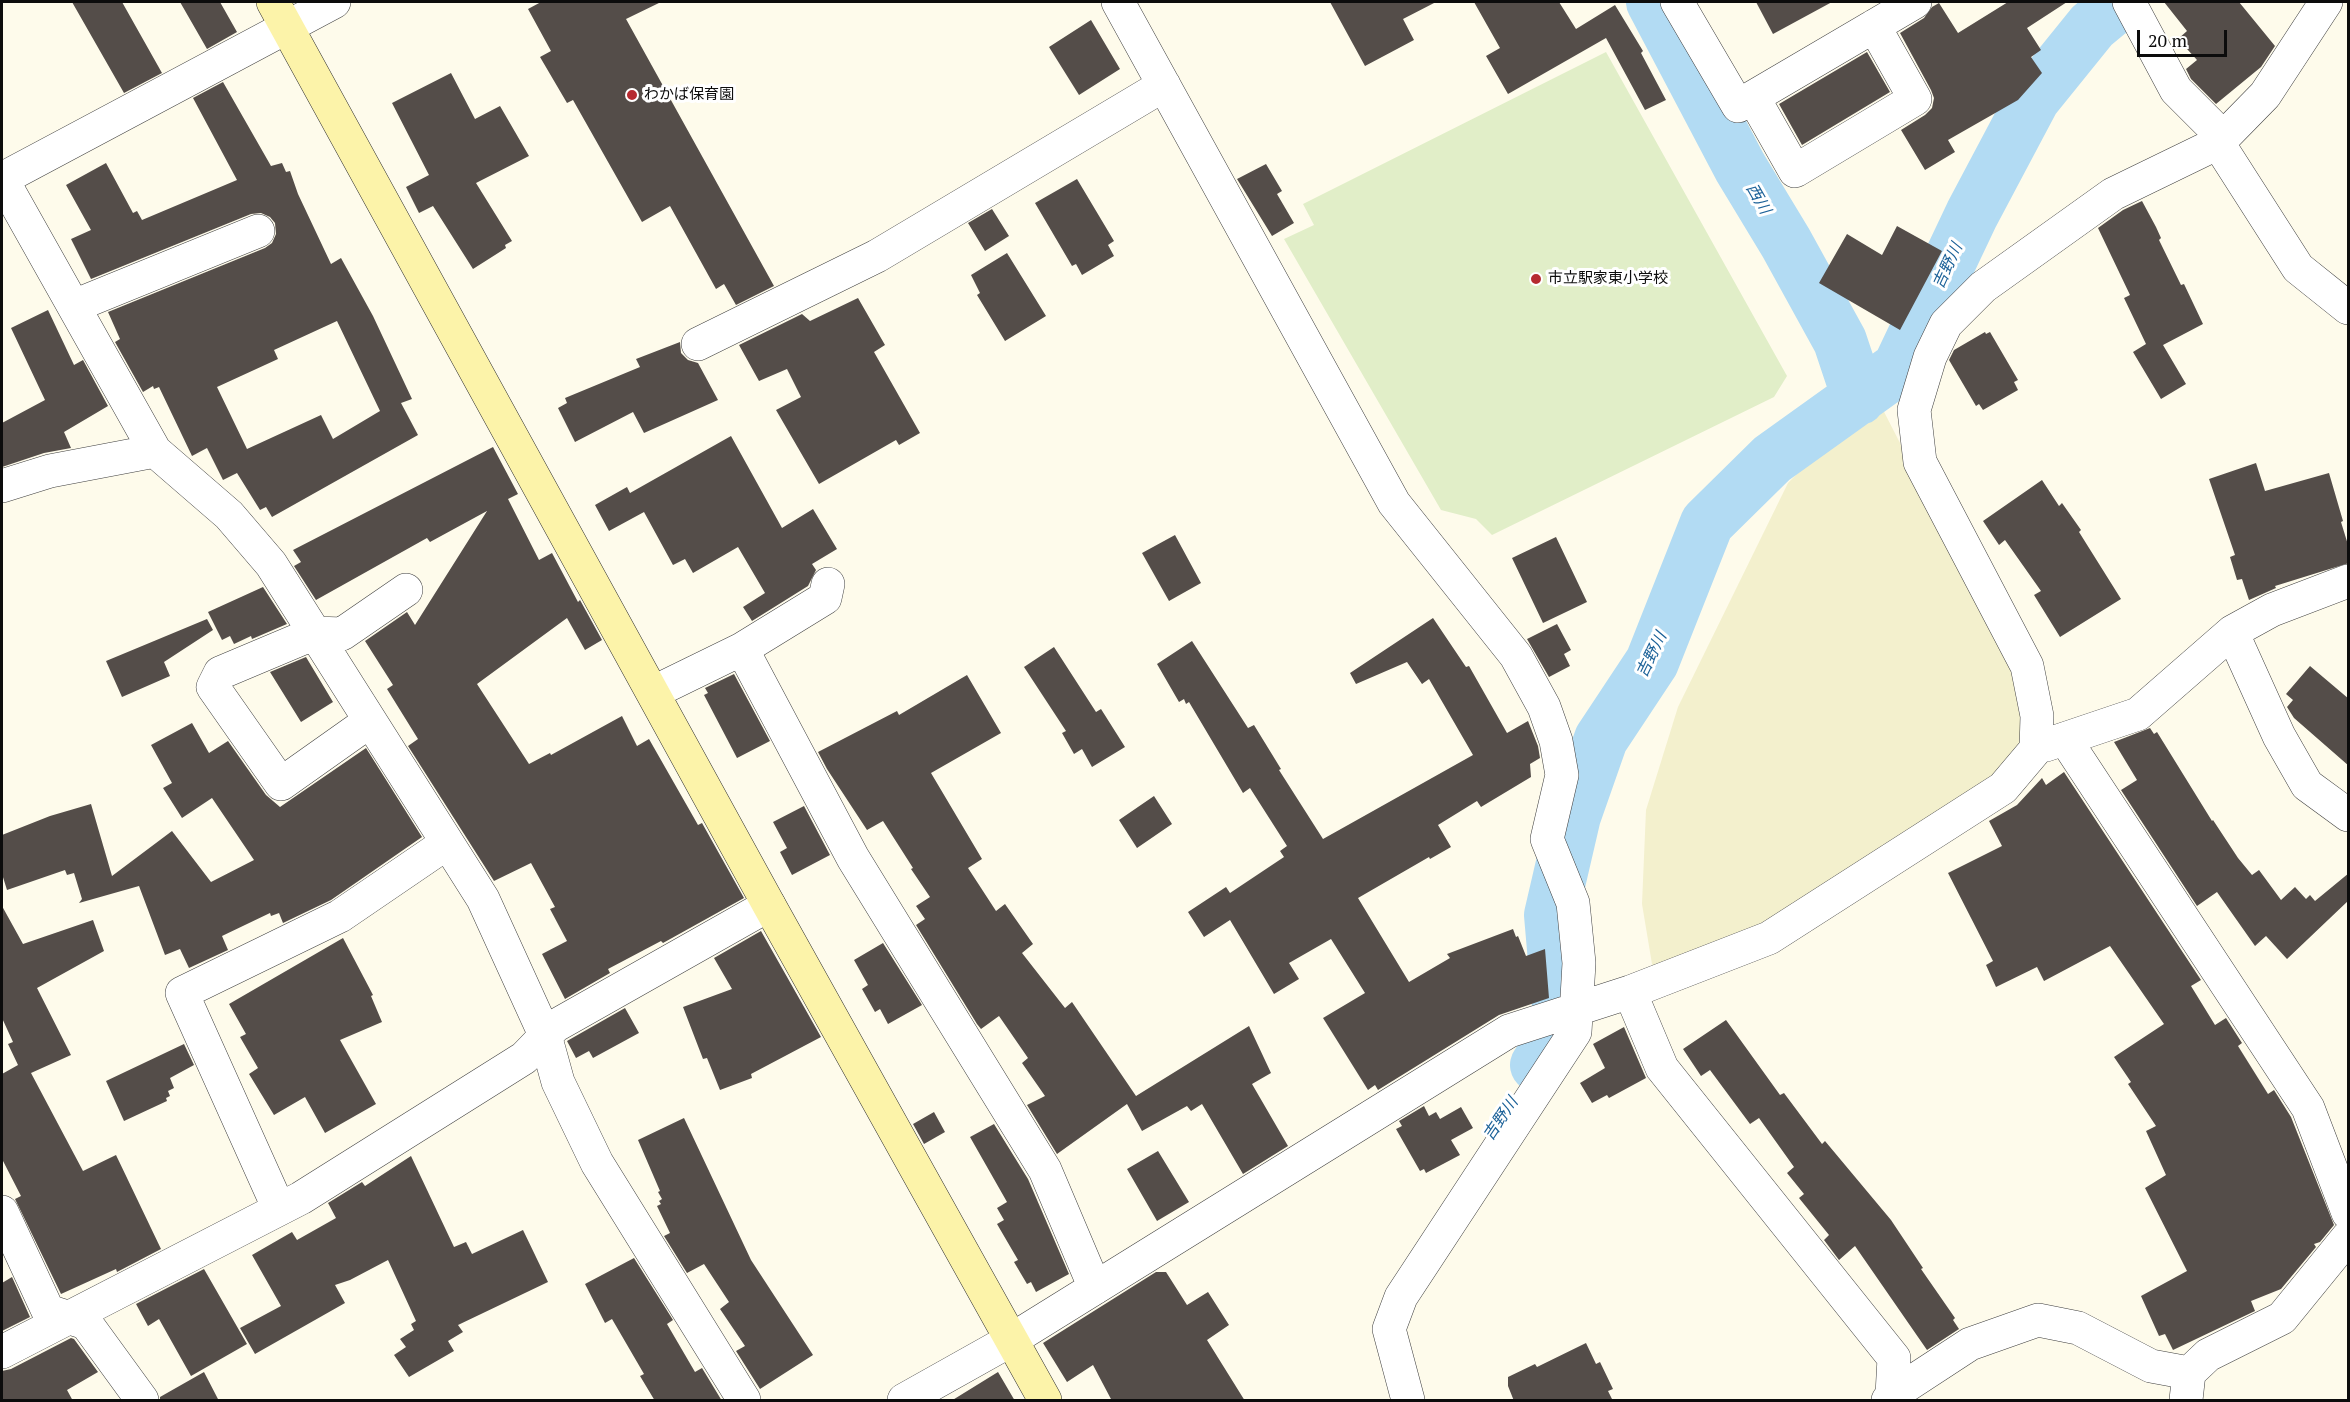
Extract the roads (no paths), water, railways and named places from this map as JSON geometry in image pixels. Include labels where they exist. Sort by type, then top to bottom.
[{"type":"street","points":[[334,2],[281,14],[2,179],[155,451],[229,515],[271,564],[483,899],[545,1035],[558,1082],[597,1163],[744,1401]]},
{"type":"street","points":[[1118,2],[1394,503],[1516,656],[1544,707],[1556,741],[1562,775],[1547,839],[1573,903],[1579,963],[1575,1032],[1401,1297],[1389,1329],[1408,1401]]},
{"type":"street","points":[[1677,2],[1738,106],[1916,2]]},
{"type":"street","points":[[2326,2],[2265,95],[2218,143],[2113,194],[1983,287],[1946,324],[1930,357],[1914,410],[1920,462],[2027,666],[2037,716],[2050,744],[2308,1108],[2349,1213]]},
{"type":"street","points":[[2132,6],[2176,90],[2214,128],[2218,143],[2298,268],[2349,308]]},
{"type":"street","points":[[281,14],[769,905],[1045,1401]]},
{"type":"street","points":[[1753,97],[1795,171],[1915,99],[1874,26]]},
{"type":"street","points":[[698,344],[877,256],[1164,85]]},
{"type":"street","points":[[74,306],[258,231]]},
{"type":"street","points":[[2,486],[50,471],[155,451]]},
{"type":"street","points":[[904,1401],[1011,1340],[1509,1031],[1630,992],[1769,938],[2003,788],[2050,744],[2138,714],[2232,632],[2272,610],[2349,581]]},
{"type":"street","points":[[654,692],[742,649],[825,598],[828,584]]},
{"type":"street","points":[[370,722],[281,784],[213,687],[220,673],[315,633],[342,634],[406,590]]},
{"type":"street","points":[[2232,632],[2279,736],[2307,785],[2349,815]]},
{"type":"street","points":[[742,649],[853,858],[1046,1170],[1095,1288]]},
{"type":"street","points":[[279,1209],[182,993],[340,915],[447,843]]},
{"type":"street","points":[[2,1352],[301,1198],[524,1058],[555,1026],[769,905]]},
{"type":"street","points":[[1630,992],[1662,1068],[1894,1358],[1890,1398]]},
{"type":"street","points":[[2,1212],[48,1311],[86,1323],[142,1401]]},
{"type":"street","points":[[1890,1398],[1970,1344],[2038,1320],[2078,1328],[2187,1387],[2208,1355],[2282,1318],[2349,1237]]},
{"type":"waterway","name":"西川","points":[[1653,2],[1740,167],[1786,243],[1840,341],[1859,398]]},
{"type":"waterway","name":"吉野川","points":[[1537,1065],[1561,1030],[1551,915],[1574,816],[1601,739],[1652,662],[1707,523],[1772,459],[1899,368],[1972,214],[2033,99],[2092,26],[2121,2]]},
{"type":"place","name":"わかば保育園","points":[[632,95]]},
{"type":"place","name":"市立駅家東小学校","points":[[1536,279]]}]
